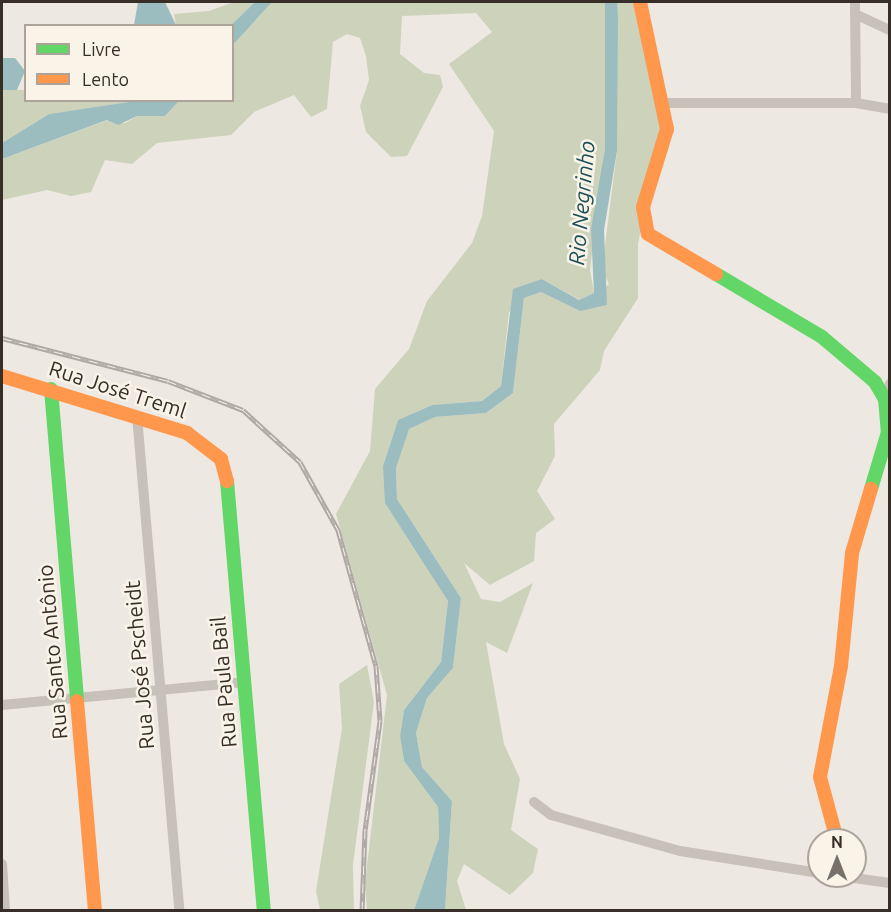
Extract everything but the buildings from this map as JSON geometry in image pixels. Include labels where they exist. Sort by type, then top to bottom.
[{"type":"street","points":[[640,2],[665,103],[663,149],[643,207],[648,234],[822,337],[874,382],[885,399]]},
{"type":"street","points":[[855,2],[856,103]]},
{"type":"street","points":[[855,14],[890,30]]},
{"type":"street","points":[[665,103],[856,103],[890,109]]},
{"type":"street","name":"Rua José Treml","points":[[2,376],[137,416],[200,439],[216,453]]},
{"type":"street","points":[[834,828],[820,777],[841,666],[852,553],[888,432],[885,399],[890,384]]},
{"type":"street","name":"Rua Santo Antônio","points":[[51,389],[95,910]]},
{"type":"street","name":"Rua José Pscheidt","points":[[137,416],[179,910]]},
{"type":"street","name":"Rua Paula Bail","points":[[216,453],[227,476],[264,910]]},
{"type":"street","points":[[2,705],[244,682]]},
{"type":"street","points":[[534,802],[551,815],[680,851],[807,871]]},
{"type":"street","points":[[2,864],[5,910]]},
{"type":"street","points":[[867,877],[890,883]]},
{"type":"green space","points":[[234,2],[255,2],[232,24],[176,24],[174,14],[209,11]]},
{"type":"green space","points":[[272,2],[605,2],[605,149],[590,270],[594,293],[580,300],[542,279],[509,312],[501,386],[482,401],[432,405],[398,420],[383,466],[410,538],[448,601],[441,662],[404,710],[400,736],[404,761],[438,807],[439,838],[414,910],[367,910],[365,883],[387,695],[336,514],[370,451],[375,389],[409,349],[427,301],[472,243],[482,216],[494,131],[449,64],[492,32],[476,13],[402,16],[400,54],[424,73],[440,75],[443,87],[407,156],[391,157],[366,132],[360,106],[369,80],[366,56],[360,38],[347,34],[333,42],[327,109],[311,117],[294,95],[254,112],[231,135],[157,143],[132,164],[105,160],[91,192],[71,196],[47,190],[2,200],[2,159],[108,120],[125,123],[137,116],[165,116],[178,102],[234,102],[234,44]]},
{"type":"green space","points":[[617,2],[645,2],[665,103],[638,244],[638,298],[604,351],[600,370],[554,424],[555,456],[537,491],[555,519],[536,533],[534,561],[490,585],[464,563],[481,599],[500,602],[533,583],[507,653],[486,642],[504,744],[520,779],[511,830],[538,849],[533,873],[510,895],[464,864],[457,881],[466,910],[445,910],[452,801],[422,767],[416,733],[427,698],[453,668],[461,598],[397,499],[396,468],[408,429],[435,417],[486,413],[513,393],[524,298],[541,292],[580,311],[609,284],[602,269],[617,151]]},
{"type":"green space","points":[[2,90],[24,90],[24,102],[136,102],[49,114],[2,143]]},
{"type":"green space","points":[[367,665],[374,702],[353,865],[354,910],[320,910],[316,891],[342,728],[339,684]]},
{"type":"water","points":[[138,2],[165,2],[176,24],[134,24]]},
{"type":"water","points":[[255,2],[272,2],[234,44],[234,24],[232,24]]},
{"type":"water","points":[[605,2],[617,2],[618,17],[617,151],[604,230],[607,305],[580,311],[541,292],[524,298],[513,393],[486,413],[435,417],[409,429],[396,468],[397,499],[461,598],[453,668],[427,698],[416,733],[422,767],[452,801],[445,910],[414,910],[439,838],[438,807],[404,761],[400,736],[404,710],[441,662],[448,601],[385,503],[383,466],[398,420],[432,405],[482,401],[501,386],[513,289],[542,279],[579,300],[594,293],[591,229],[605,149]]},
{"type":"water","points":[[2,58],[15,58],[24,70],[24,73],[17,90],[2,90]]},
{"type":"water","points":[[130,102],[178,102],[165,116],[137,116],[118,125],[107,120],[2,159],[2,143],[49,114]]},
{"type":"railway","points":[[2,338],[168,381],[243,410],[300,462],[338,530],[376,666],[380,721],[365,830],[362,910]]},
{"type":"traffic: fast","points":[[716,274],[822,337],[875,382],[885,399],[888,432],[871,489]]},
{"type":"traffic: fast","points":[[51,389],[77,701]]},
{"type":"traffic: fast","points":[[227,481],[264,910]]},
{"type":"traffic: slow","points":[[640,2],[667,129],[643,207],[648,234],[716,274]]},
{"type":"traffic: slow","points":[[2,376],[187,433],[221,459],[227,481]]},
{"type":"traffic: slow","points":[[834,828],[820,777],[841,666],[852,553],[871,489]]},
{"type":"traffic: slow","points":[[77,701],[95,910]]},
{"type":"water label","name":"Rio Negrinho","points":[[581,203]]}]
